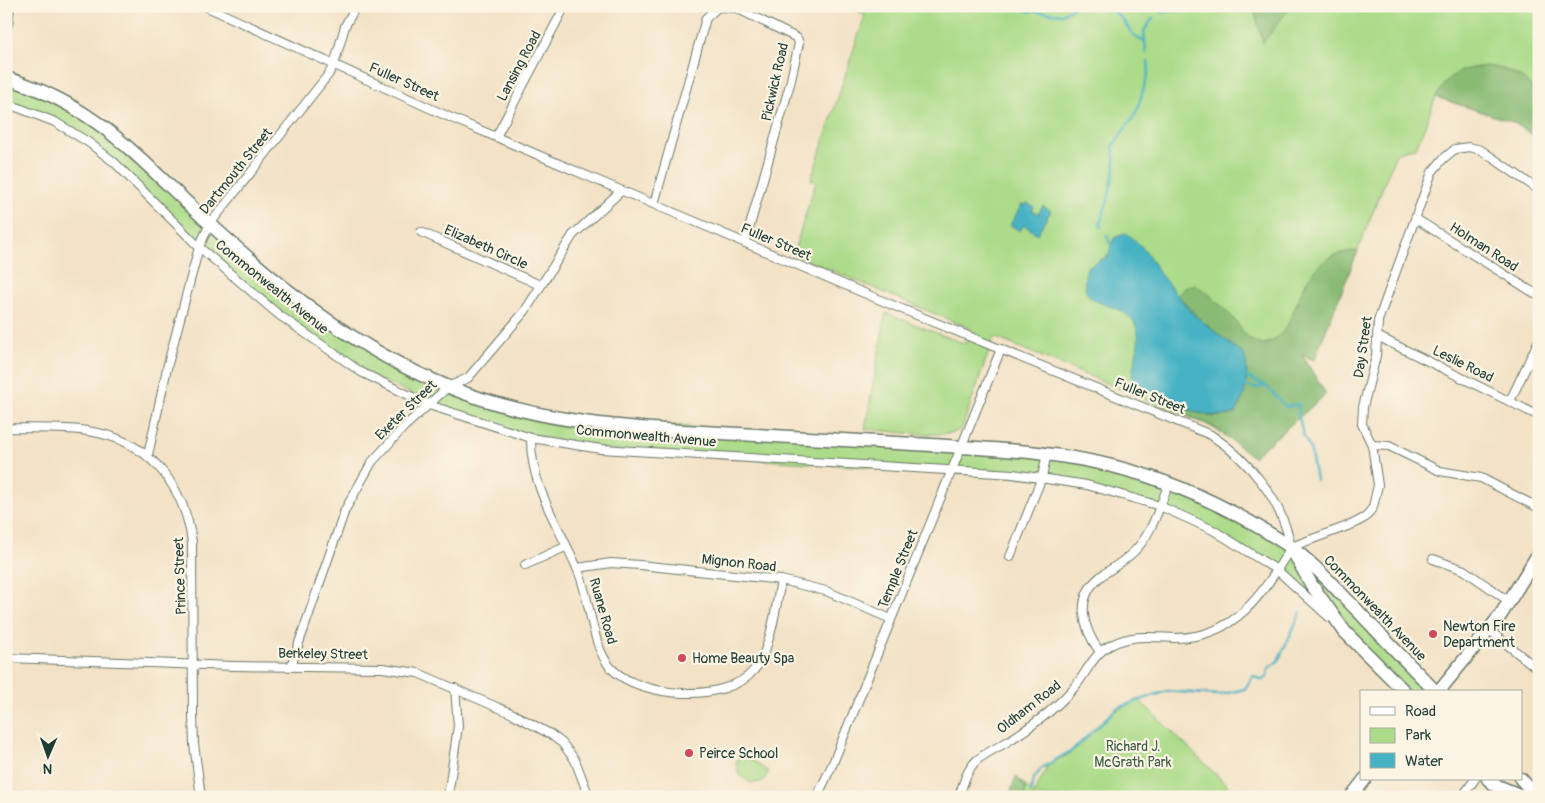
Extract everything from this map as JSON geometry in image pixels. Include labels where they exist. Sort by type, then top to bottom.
[{"type":"main road","points":[[6,24],[8,6]]},
{"type":"main road","name":"Commonwealth Avenue","points":[[6,78],[52,96],[94,119],[134,152],[210,224],[316,313],[354,340],[382,356],[448,387],[521,411],[599,424],[674,431],[1047,453],[1118,467],[1169,484],[1218,505],[1290,547],[1320,572],[1435,690]]},
{"type":"main road","name":"Commonwealth Avenue","points":[[1290,547],[1315,591],[1345,632],[1403,690]]},
{"type":"main road","points":[[1439,690],[1489,630],[1535,569],[1539,553]]},
{"type":"main road","points":[[1351,797],[1364,780]]},
{"type":"main road","points":[[1522,780],[1538,797]]},
{"type":"main road","points":[[1492,782],[1524,797]]},
{"type":"street","name":"Fuller Street","points":[[205,6],[496,137],[745,243],[1194,427],[1228,446],[1242,457],[1265,487],[1288,531],[1290,547]]},
{"type":"street","name":"Dartmouth Street","points":[[148,455],[168,364],[199,247],[210,224],[232,193],[305,106],[334,65],[345,26],[356,6]]},
{"type":"street","name":"Lansing Road","points":[[496,137],[565,6]]},
{"type":"street","name":"Pickwick Road","points":[[654,204],[706,18],[718,7],[736,8],[797,38],[800,43],[745,243]]},
{"type":"street","name":"Commonwealth Avenue","points":[[6,103],[55,122],[88,142],[114,162],[199,247],[280,315],[361,372],[429,405],[531,438],[618,451],[1042,477],[1094,486],[1160,506],[1237,543],[1277,570],[1345,632]]},
{"type":"street","name":"Day Street","points":[[1290,547],[1366,517],[1373,507],[1378,485],[1372,445],[1362,424],[1362,408],[1376,356],[1376,336],[1381,310],[1432,172],[1443,158],[1455,149],[1469,147],[1481,150],[1539,190]]},
{"type":"street","name":"Exeter Street","points":[[291,666],[345,510],[372,462],[388,443],[448,387],[468,378],[513,328],[573,235],[621,190]]},
{"type":"street","name":"Holman Road","points":[[1416,219],[1539,296]]},
{"type":"street","name":"Elizabeth Circle","points":[[421,232],[540,285]]},
{"type":"street","name":"Leslie Road","points":[[1376,336],[1539,416]]},
{"type":"street","points":[[1510,401],[1539,340]]},
{"type":"street","name":"Temple Street","points":[[817,797],[833,763],[1001,349]]},
{"type":"street","name":"Prince Street","points":[[6,428],[90,431],[120,440],[148,455],[171,481],[179,494],[190,524],[194,576],[192,664],[194,744],[201,797]]},
{"type":"street","name":"Ruane Road","points":[[531,438],[530,458],[534,472],[565,546],[577,568],[599,648],[609,666],[619,675],[638,685],[689,692],[712,691],[731,687],[755,670],[764,650],[781,580]]},
{"type":"street","points":[[1372,445],[1389,446],[1440,471],[1481,478],[1539,508]]},
{"type":"street","points":[[1010,557],[1042,477],[1047,453]]},
{"type":"street","points":[[1100,652],[1089,636],[1083,618],[1083,606],[1087,594],[1099,577],[1127,558],[1141,544],[1169,484]]},
{"type":"street","points":[[525,565],[565,546]]},
{"type":"street","name":"Oldham Road","points":[[959,797],[966,775],[977,760],[1012,739],[1052,709],[1077,684],[1100,652],[1112,644],[1140,636],[1192,636],[1222,628],[1256,600],[1290,547]]},
{"type":"street","points":[[1433,559],[1464,570],[1510,602]]},
{"type":"street","name":"Mignon Road","points":[[577,568],[611,564],[640,565],[781,580],[826,591],[891,619]]},
{"type":"street","points":[[1489,630],[1539,670]]},
{"type":"street","name":"Berkeley Street","points":[[6,658],[401,669],[418,673],[528,721],[557,739],[575,760],[589,797]]},
{"type":"street","points":[[448,797],[458,726],[455,688]]},
{"type":"street","points":[[1462,797],[1474,780]]},
{"type":"street","points":[[1492,782],[1504,797]]},
{"type":"green space","points":[[846,6],[1539,6],[1539,139],[1513,122],[1436,97],[1416,148],[1404,150],[1396,154],[1314,360],[1302,355],[1326,394],[1253,457],[1229,437],[1206,424],[994,337],[962,428],[955,432],[944,434],[901,433],[865,429],[886,313],[965,344],[971,329],[793,254],[816,182],[811,180],[865,15]]},
{"type":"green space","points":[[1253,6],[1291,6],[1263,43]]},
{"type":"green space","points":[[1487,66],[1512,73],[1532,88],[1539,103],[1539,139],[1513,122],[1436,97],[1446,82],[1457,73]]},
{"type":"green space","points":[[6,78],[69,104],[267,273],[420,375],[550,417],[1021,450],[1146,476],[1291,547],[1434,690],[1401,690],[1345,632],[1277,570],[1187,518],[1061,480],[601,449],[485,425],[361,372],[236,279],[114,162],[55,122],[6,103]]},
{"type":"green space","points":[[1358,251],[1314,360],[1302,355],[1326,394],[1253,457],[1214,427],[1174,410],[1181,407],[1212,417],[1231,415],[1246,364],[1244,355],[1200,320],[1178,295],[1186,287],[1195,285],[1205,291],[1234,319],[1250,339],[1260,344],[1267,343],[1279,336],[1288,325],[1309,278],[1320,264],[1336,255]]},
{"type":"green space","name":"Richard J. McGrath Park","points":[[1138,699],[1234,792],[1229,795],[1231,797],[1009,797],[1016,776],[1034,794],[1049,763],[1068,755],[1108,715]]},
{"type":"green space","points":[[742,753],[769,772],[762,782],[751,783],[739,775],[736,762]]},
{"type":"green space","points":[[1016,776],[1026,789],[1024,797],[1009,797]]},
{"type":"green space","points":[[686,790],[691,792],[692,797],[656,797]]},
{"type":"water","points":[[1027,203],[1034,207],[1032,210],[1038,214],[1043,206],[1051,211],[1037,234],[1024,225],[1020,231],[1010,225],[1022,204],[1025,206]]},
{"type":"water","points":[[1127,233],[1145,250],[1160,274],[1193,314],[1244,355],[1247,369],[1246,385],[1242,400],[1235,413],[1224,416],[1197,412],[1153,393],[1132,379],[1138,344],[1135,324],[1128,315],[1092,298],[1086,292],[1084,282],[1087,267],[1108,256],[1114,238]]},
{"type":"waterway","points":[[1018,6],[1029,11],[1062,14],[1076,6]]},
{"type":"waterway","points":[[1100,6],[1109,9],[1121,18],[1132,33],[1143,41]]},
{"type":"waterway","points":[[1162,12],[1178,10],[1185,6]]},
{"type":"waterway","points":[[1146,53],[1144,31],[1153,18]]},
{"type":"waterway","points":[[1101,227],[1100,223],[1108,200],[1115,167],[1113,146],[1136,113],[1149,71],[1148,62]]},
{"type":"waterway","points":[[1107,235],[1112,248]]},
{"type":"waterway","points":[[1243,375],[1266,386],[1286,407],[1299,404],[1298,413],[1303,435],[1310,448],[1316,480]]},
{"type":"waterway","points":[[1243,385],[1255,388],[1265,386]]},
{"type":"waterway","points":[[1031,792],[1034,778],[1042,768],[1074,749],[1117,708],[1167,691],[1219,695],[1245,689],[1253,676],[1263,680],[1267,677],[1268,669],[1278,661],[1301,612]]},
{"type":"place","name":"Newton Fire Department","points":[[1433,634]]},
{"type":"place","name":"Home Beauty Spa","points":[[682,658]]},
{"type":"place","name":"Peirce School","points":[[689,753]]}]
